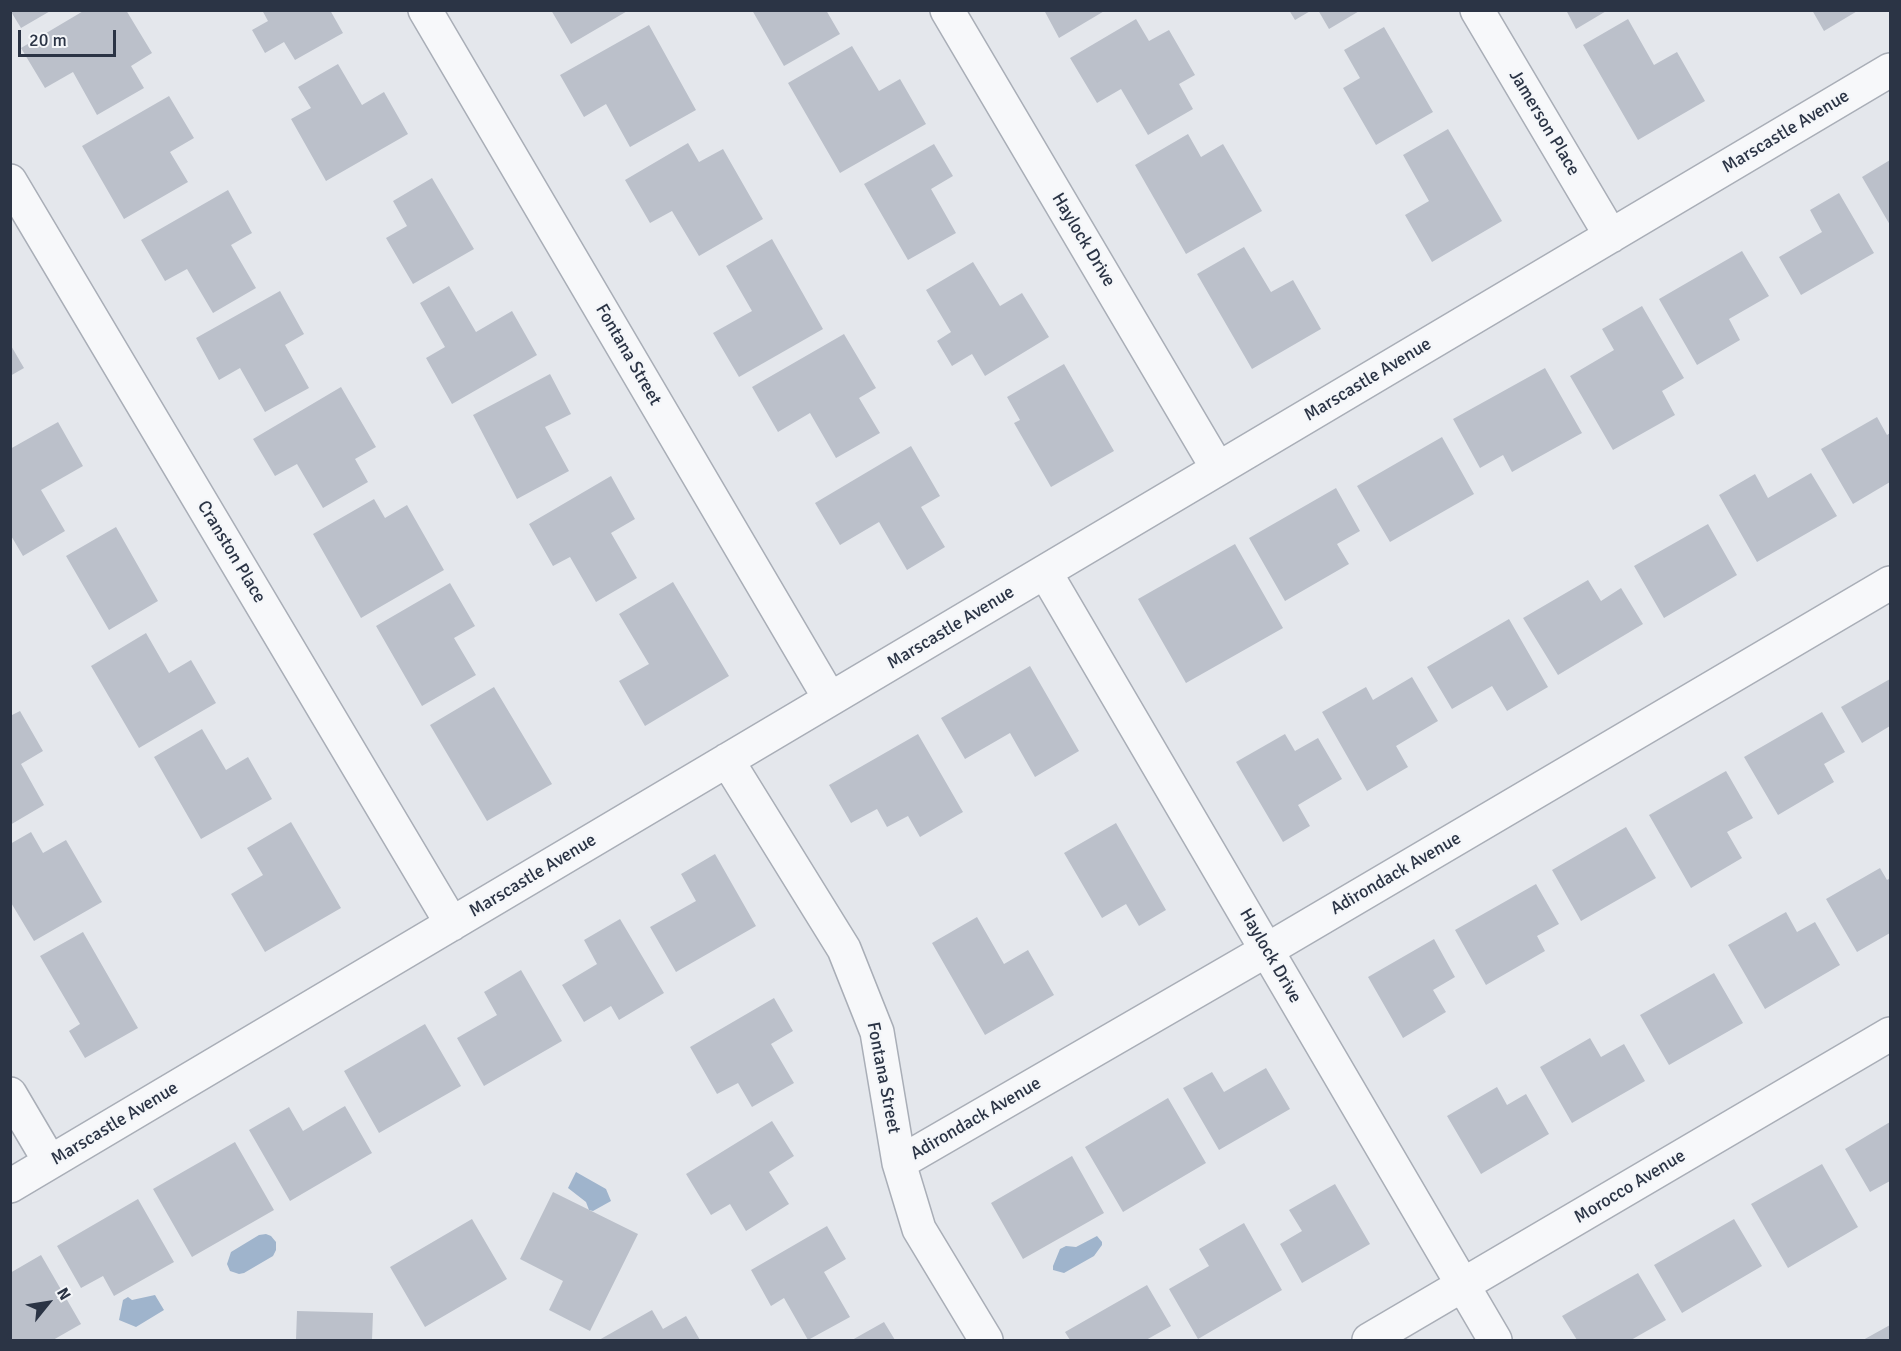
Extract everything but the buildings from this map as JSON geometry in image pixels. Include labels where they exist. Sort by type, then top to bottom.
[{"type":"street","name":"Fontana Street","points":[[425,10],[830,699]]},
{"type":"street","name":"Haylock Drive","points":[[947,10],[1218,469]]},
{"type":"street","name":"Jamerson Place","points":[[1477,10],[1611,236]]},
{"type":"street","name":"Marscastle Avenue","points":[[10,1186],[1890,70]]},
{"type":"street","name":"Cranston Place","points":[[10,181],[452,924]]},
{"type":"street","name":"Haylock Drive","points":[[1045,572],[1495,1341]]},
{"type":"street","name":"Adirondack Avenue","points":[[899,1163],[1267,950],[1890,583]]},
{"type":"street","name":"Fontana Street","points":[[728,760],[844,949],[877,1032],[899,1163],[919,1228],[986,1341]]},
{"type":"street","name":"Morocco Avenue","points":[[1369,1341],[1890,1034]]},
{"type":"street","points":[[10,1094],[50,1162]]},
{"type":"water","points":[[576,1172],[606,1189],[611,1201],[593,1211],[589,1210],[586,1202],[568,1188]]},
{"type":"water","points":[[266,1234],[276,1242],[273,1256],[244,1273],[230,1271],[227,1264],[231,1252],[259,1235]]},
{"type":"water","points":[[1097,1236],[1102,1245],[1094,1256],[1064,1273],[1053,1270],[1060,1249],[1066,1246],[1076,1247]]},
{"type":"water","points":[[155,1295],[164,1310],[136,1327],[119,1320],[123,1300],[128,1297],[132,1300]]}]
